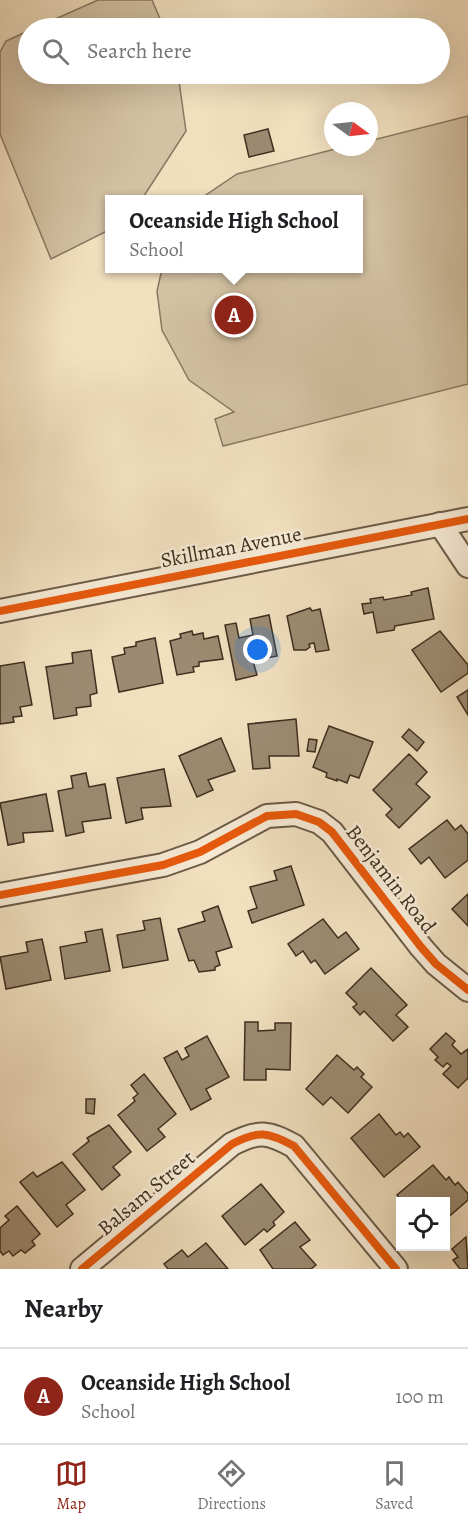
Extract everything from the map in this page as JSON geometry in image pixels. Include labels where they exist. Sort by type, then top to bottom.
[{"type":"street","name":"Skillman Avenue","points":[[0,611],[468,519]]},
{"type":"street","points":[[440,524],[468,566]]},
{"type":"street","name":"Benjamin Road","points":[[0,895],[163,865],[200,852],[267,816],[296,814],[319,822],[333,832],[421,947],[468,990]]},
{"type":"street","name":"Balsam Street","points":[[82,1269],[232,1144],[252,1134],[272,1134],[294,1146],[396,1269]]},
{"type":"shaded area","points":[[98,0],[152,0],[160,18],[58,18]]},
{"type":"shaded area","points":[[18,36],[18,84],[179,84],[186,131],[145,195],[105,195],[105,232],[51,259],[0,134],[0,52],[6,41]]},
{"type":"shaded area","points":[[468,116],[468,384],[223,446],[215,419],[234,412],[189,380],[162,330],[157,291],[161,273],[363,273],[363,195],[206,195],[237,174],[324,152],[324,156],[378,156],[378,139]]},
{"type":"building","points":[[268,129],[274,151],[249,157],[244,135]]},
{"type":"building","points":[[428,588],[434,619],[395,626],[394,630],[377,633],[373,612],[364,614],[362,604],[371,603],[370,599],[383,597],[384,600],[412,595],[411,592]]},
{"type":"building","points":[[310,608],[312,611],[320,609],[329,650],[316,652],[314,643],[309,644],[310,647],[306,650],[294,650],[287,616]]},
{"type":"building","points":[[269,615],[277,656],[253,661],[257,675],[236,680],[225,625],[236,623],[239,638],[253,635],[250,619]]},
{"type":"building","points":[[192,631],[193,635],[203,633],[204,639],[218,636],[223,659],[199,662],[199,666],[193,667],[194,672],[177,675],[170,641],[181,638],[180,634]]},
{"type":"building","points":[[440,631],[468,665],[468,673],[441,692],[412,650]]},
{"type":"building","points":[[155,638],[163,683],[119,692],[112,657],[125,654],[124,648],[136,646],[136,642]]},
{"type":"building","points":[[91,650],[97,693],[90,695],[91,706],[76,708],[77,715],[54,719],[46,667],[73,663],[72,653]]},
{"type":"building","points":[[24,662],[32,705],[20,707],[22,716],[13,717],[14,722],[0,724],[0,666]]},
{"type":"building","points":[[468,690],[468,715],[457,697]]},
{"type":"building","points":[[296,719],[299,756],[269,756],[270,768],[253,769],[248,724]]},
{"type":"building","points":[[329,726],[373,742],[359,778],[350,775],[347,783],[337,779],[337,781],[326,777],[327,773],[313,767]]},
{"type":"building","points":[[409,729],[424,742],[417,751],[402,737]]},
{"type":"building","points":[[221,738],[235,771],[208,780],[213,790],[197,797],[179,756]]},
{"type":"building","points":[[309,739],[317,740],[315,752],[307,751]]},
{"type":"building","points":[[409,754],[427,772],[416,784],[430,797],[399,828],[386,815],[392,809],[373,790]]},
{"type":"building","points":[[164,769],[171,806],[141,808],[143,819],[126,823],[117,778]]},
{"type":"building","points":[[86,773],[89,787],[105,784],[111,818],[82,822],[84,832],[66,836],[58,791],[73,788],[71,776]]},
{"type":"building","points":[[46,794],[53,831],[23,833],[24,842],[8,845],[0,803]]},
{"type":"building","points":[[447,820],[455,830],[461,825],[468,834],[468,860],[445,878],[429,857],[421,864],[409,849]]},
{"type":"building","points":[[291,866],[304,905],[252,923],[248,911],[257,908],[250,887],[277,880],[274,871]]},
{"type":"building","points":[[468,894],[468,926],[452,909]]},
{"type":"building","points":[[218,906],[232,947],[216,952],[220,965],[215,967],[215,970],[199,972],[194,960],[189,961],[178,929],[205,921],[202,912]]},
{"type":"building","points":[[160,918],[168,960],[123,968],[117,935],[145,930],[143,921]]},
{"type":"building","points":[[323,919],[338,938],[346,932],[359,949],[325,974],[315,960],[311,963],[303,951],[296,956],[288,944]]},
{"type":"building","points":[[102,929],[110,971],[65,979],[60,947],[87,942],[85,932]]},
{"type":"building","points":[[42,939],[51,980],[6,989],[0,957],[28,952],[26,942]]},
{"type":"building","points":[[371,968],[407,1005],[396,1015],[408,1027],[393,1041],[364,1011],[360,1015],[353,1007],[357,1004],[346,993]]},
{"type":"building","points":[[245,1022],[258,1022],[258,1031],[275,1030],[275,1023],[291,1023],[290,1070],[266,1069],[266,1080],[244,1080]]},
{"type":"building","points":[[446,1033],[455,1041],[452,1045],[461,1054],[468,1049],[468,1078],[458,1088],[443,1074],[451,1066],[447,1063],[443,1067],[435,1060],[438,1057],[430,1049]]},
{"type":"building","points":[[207,1036],[229,1077],[206,1089],[211,1099],[191,1110],[164,1058],[177,1051],[182,1060],[189,1056],[185,1048]]},
{"type":"building","points":[[337,1055],[354,1070],[357,1067],[364,1074],[361,1077],[372,1087],[348,1113],[331,1097],[323,1105],[306,1089]]},
{"type":"building","points":[[144,1074],[176,1114],[158,1129],[165,1137],[147,1151],[118,1115],[135,1101],[133,1098],[138,1094],[131,1085]]},
{"type":"building","points":[[86,1099],[95,1099],[94,1114],[86,1113]]},
{"type":"building","points":[[379,1114],[396,1135],[400,1132],[404,1137],[408,1133],[420,1147],[384,1177],[351,1138]]},
{"type":"building","points":[[109,1125],[131,1152],[113,1167],[120,1175],[102,1190],[73,1154],[89,1141],[87,1138]]},
{"type":"building","points":[[62,1162],[85,1190],[66,1205],[73,1214],[57,1227],[20,1182],[33,1172],[37,1177]]},
{"type":"building","points":[[433,1165],[446,1180],[449,1177],[455,1185],[458,1182],[468,1194],[468,1200],[450,1216],[450,1197],[398,1197],[397,1195]]},
{"type":"building","points":[[261,1184],[284,1212],[273,1222],[275,1225],[267,1232],[264,1229],[245,1245],[222,1216]]},
{"type":"building","points":[[17,1206],[40,1234],[32,1241],[35,1245],[25,1253],[21,1250],[13,1256],[9,1251],[3,1255],[0,1251],[0,1228],[9,1220],[5,1216]]},
{"type":"building","points":[[295,1222],[310,1240],[300,1247],[316,1265],[311,1269],[273,1269],[260,1250]]},
{"type":"building","points":[[466,1237],[468,1269],[460,1269],[453,1260],[458,1257],[452,1249]]},
{"type":"building","points":[[206,1243],[228,1269],[168,1269],[164,1264],[182,1250],[188,1257]]},
{"type":"cycle path","points":[[0,611],[468,519]]},
{"type":"cycle path","points":[[0,895],[163,865],[200,852],[267,816],[296,814],[319,822],[332,832],[421,947],[436,964],[468,990]]},
{"type":"cycle path","points":[[82,1269],[232,1144],[249,1136],[263,1134],[294,1146],[396,1269]]},
{"type":"place","name":"Oceanside High School","points":[[234,315]]}]
